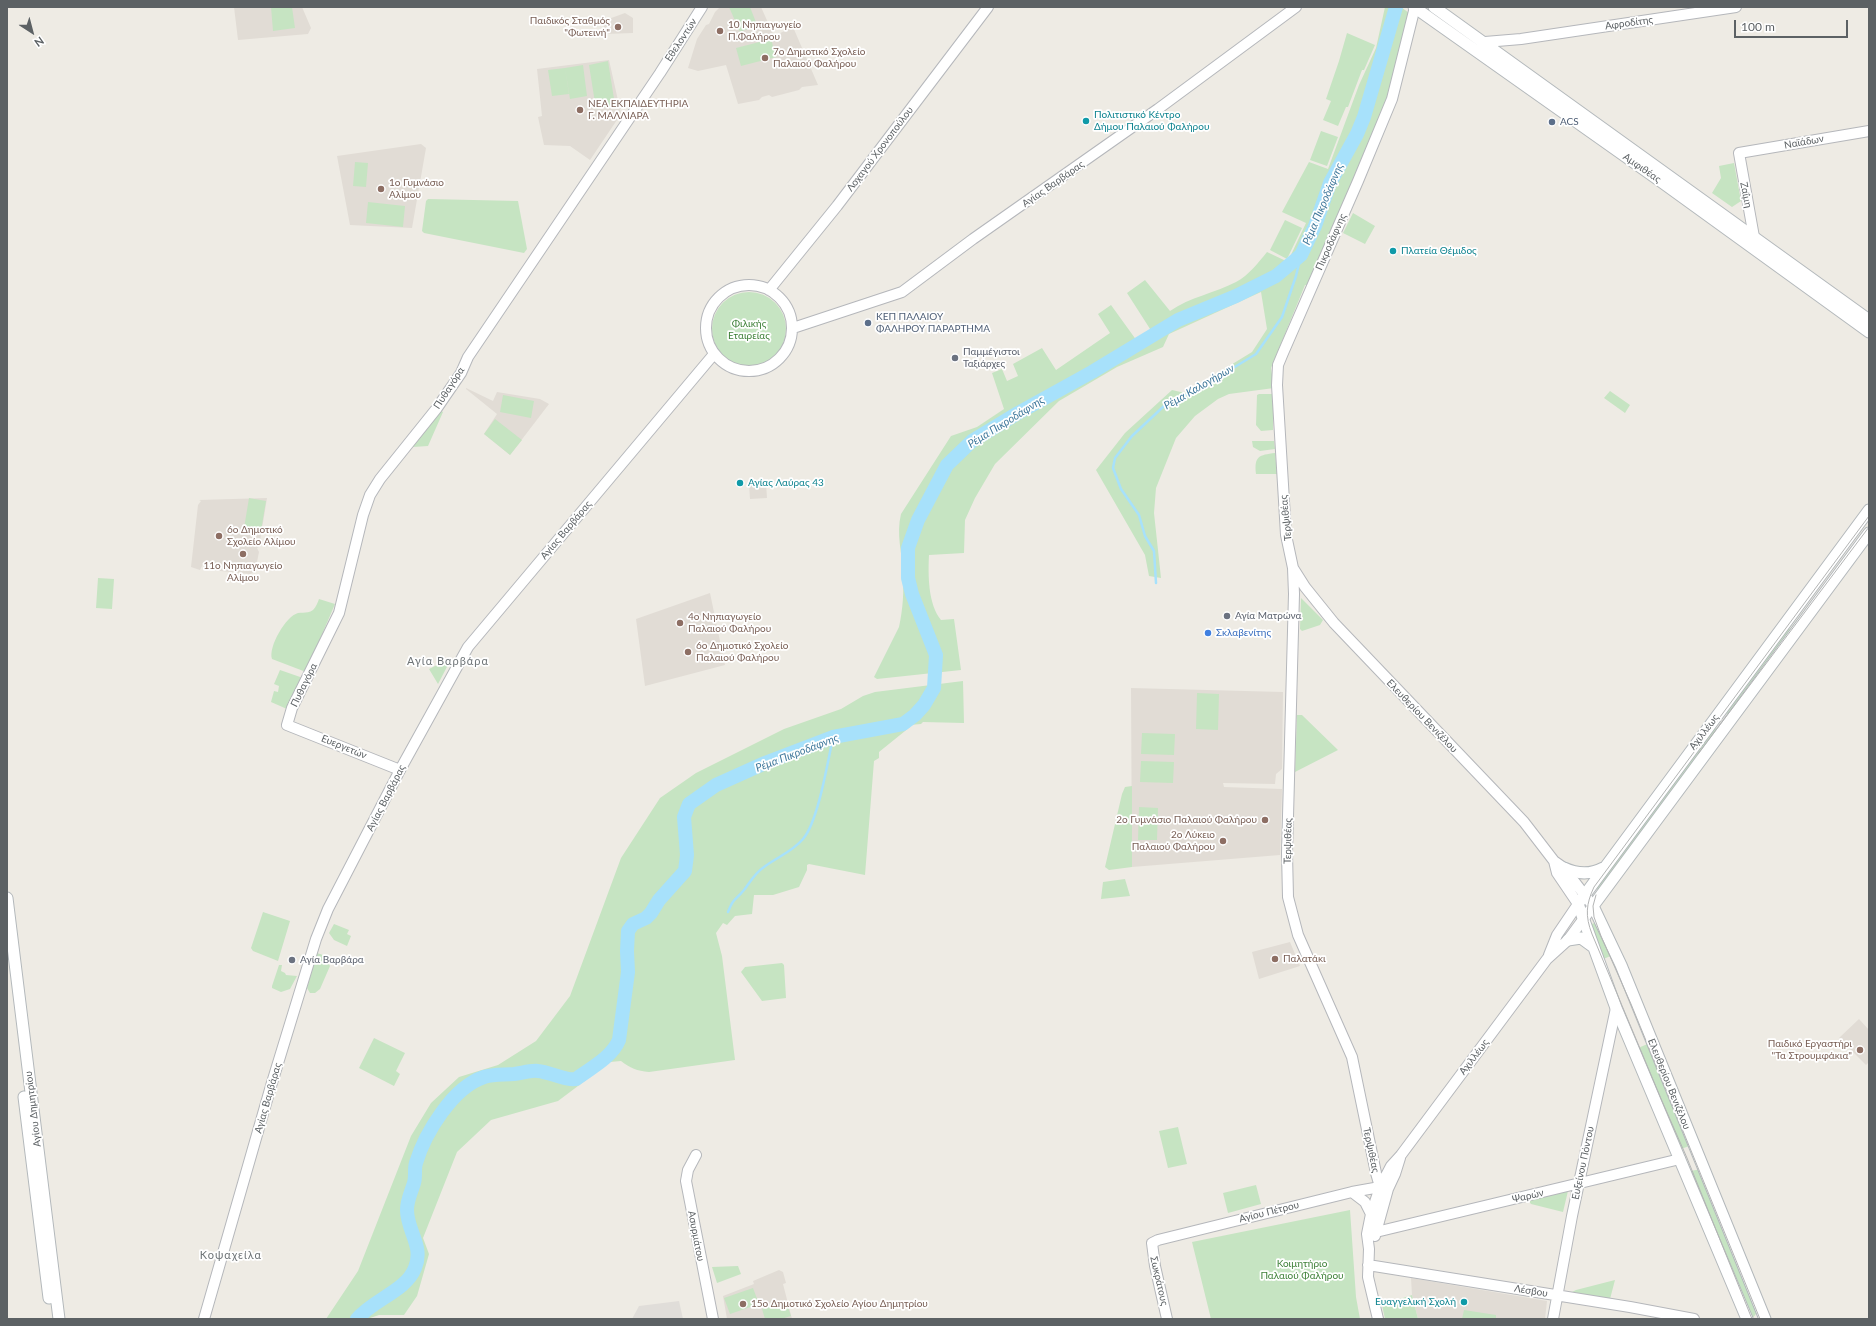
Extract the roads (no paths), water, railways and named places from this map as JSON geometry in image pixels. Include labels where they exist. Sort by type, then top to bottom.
[{"type":"main road","name":"Αμφιθέας","points":[[1414,7],[1495,57],[1751,241],[1869,320]]},
{"type":"main road","name":"Αμφιθέας","points":[[1434,7],[1485,42],[1495,57]]},
{"type":"main road","name":"Αμφιθέας","points":[[1751,241],[1869,332]]},
{"type":"main road","name":"Αχιλλέως","points":[[1578,904],[1603,868],[1869,510]]},
{"type":"main road","name":"Αχιλλέως","points":[[1593,906],[1869,533]]},
{"type":"main road","points":[[1564,868],[1574,872],[1585,873],[1595,872],[1603,868]]},
{"type":"main road","name":"Αγίου Δημητρίου","points":[[7,898],[59,1319]]},
{"type":"main road","name":"Ελευθερίου Βενιζέλου","points":[[1578,904],[1592,946],[1616,1008],[1747,1319]]},
{"type":"main road","name":"Ελευθερίου Βενιζέλου","points":[[1593,906],[1621,966],[1765,1319]]},
{"type":"main road","points":[[1568,940],[1581,938],[1592,946]]},
{"type":"main road","name":"Αγίου Δημητρίου","points":[[7,951],[51,1319]]},
{"type":"street","name":"Εθελοντών","points":[[660,73],[702,7]]},
{"type":"street","name":"Λοχαγού Χρονοπούλου","points":[[770,290],[837,206],[988,7]]},
{"type":"street","name":"Αγίας Βαρβάρας","points":[[793,328],[902,292],[938,264],[1158,110],[1296,7]]},
{"type":"street","name":"Πικροδάφνης","points":[[1282,480],[1277,385],[1278,365],[1392,99],[1414,7]]},
{"type":"street","name":"Αφροδίτης","points":[[1485,42],[1521,39],[1736,7]]},
{"type":"street","name":"Αφροδίτης","points":[[1495,57],[1508,44],[1521,39]]},
{"type":"street","name":"Πυθαγόρα","points":[[287,725],[295,702],[339,613],[363,515],[370,495],[380,479],[437,408],[460,373],[468,357],[660,73]]},
{"type":"street","name":"Ναϊάδων","points":[[1738,153],[1869,131]]},
{"type":"street","name":"Ζαΐμη","points":[[1738,153],[1751,241]]},
{"type":"street","points":[[746,285],[758,286],[770,290],[776,294],[787,306],[793,328],[787,349],[779,360],[764,369],[752,372],[738,370],[725,364],[714,354],[708,343],[706,323],[710,311],[718,298],[734,288],[746,285]]},
{"type":"street","name":"Αγίας Βαρβάρας","points":[[204,1319],[271,1086],[316,939],[328,909],[400,770],[468,647],[714,354]]},
{"type":"street","name":"Τερψιθέας","points":[[1282,480],[1286,535],[1293,568],[1293,641],[1287,853],[1288,896],[1298,935],[1352,1057],[1376,1173],[1384,1188]]},
{"type":"street","name":"Ελευθερίου Βενιζέλου","points":[[1293,568],[1305,587],[1334,623],[1524,822],[1554,861],[1564,868],[1593,906]]},
{"type":"street","name":"Ευεργετών","points":[[287,725],[400,770]]},
{"type":"street","name":"Ελευθερίου Βενιζέλου","points":[[1554,861],[1557,873],[1578,904]]},
{"type":"street","name":"Αχιλλέως","points":[[1547,959],[1557,935],[1578,904]]},
{"type":"street","name":"Αχιλλέως","points":[[1384,1188],[1391,1166],[1401,1155],[1547,959],[1568,940],[1593,906]]},
{"type":"street","name":"Ευξείνου Πόντου","points":[[1553,1319],[1579,1184],[1616,1008]]},
{"type":"street","name":"Ασυρμάτου","points":[[696,1155],[688,1170],[686,1181],[713,1319]]},
{"type":"street","name":"Ψαρών","points":[[1376,1232],[1680,1159]]},
{"type":"street","points":[[1378,1319],[1369,1282],[1369,1249],[1367,1234],[1370,1214],[1384,1188]]},
{"type":"street","points":[[1369,1249],[1376,1232],[1384,1188]]},
{"type":"street","name":"Αγίου Πέτρου","points":[[1152,1243],[1158,1240],[1352,1192],[1384,1188]]},
{"type":"street","points":[[1352,1192],[1365,1202],[1370,1214]]},
{"type":"street","name":"Σωκράτους","points":[[1152,1243],[1154,1260],[1167,1319]]},
{"type":"street","name":"Λέσβου","points":[[1368,1265],[1557,1295],[1694,1319]]},
{"type":"waterway","name":"Ρέμα Πικροδάφνης","points":[[357,1319],[364,1312],[405,1283],[415,1268],[418,1253],[407,1210],[408,1200],[415,1180],[415,1165],[433,1125],[451,1101],[473,1082],[488,1076],[535,1071],[568,1079],[576,1079],[600,1062],[616,1046],[619,1040],[628,972],[628,931],[633,924],[646,918],[651,913],[659,900],[685,871],[687,855],[684,817],[689,804],[716,785],[765,763],[833,737],[903,724],[915,715],[924,705],[934,688],[936,655],[912,594],[908,578],[908,548],[918,520],[947,465],[972,441],[1018,413],[1092,372],[1178,320],[1236,296],[1276,276],[1301,255],[1315,226],[1330,183],[1357,134],[1364,117],[1396,7]]},
{"type":"waterway","name":"Ρέμα Καλογήρων","points":[[1156,583],[1154,551],[1145,536],[1139,515],[1121,489],[1113,468],[1115,458],[1132,436],[1164,406],[1202,387],[1256,354],[1282,317],[1296,276],[1301,255]]},
{"type":"waterway","points":[[728,912],[733,901],[758,872],[769,863],[799,844],[808,831],[822,791],[833,737]]},
{"type":"tram line","points":[[1752,1319],[1687,1158],[1592,934],[1588,921],[1587,910],[1589,899],[1594,887],[1869,516]]},
{"type":"tram line","points":[[1698,754],[1869,527]]},
{"type":"tram line","points":[[1596,895],[1593,906],[1594,917],[1601,936],[1631,1004],[1760,1319]]},
{"type":"place","name":"Παιδικός Σταθμός \"Φωτεινή\"","points":[[618,27]]},
{"type":"place","name":"10 Νηπιαγωγείο Π.Φαλήρου","points":[[720,31]]},
{"type":"place","name":"7ο Δημοτικό Σχολείο Παλαιού Φαλήρου","points":[[765,58]]},
{"type":"place","name":"ΝΕΑ ΕΚΠΑΙΔΕΥΤΗΡΙΑ Γ. ΜΑΛΛΙΑΡΑ","points":[[580,110]]},
{"type":"place","name":"Πολιτιστικό Κέντρο Δήμου Παλαιού Φαλήρου","points":[[1086,121]]},
{"type":"place","name":"ACS","points":[[1552,122]]},
{"type":"place","name":"1ο Γυμνάσιο Αλίμου","points":[[381,189]]},
{"type":"place","name":"Πλατεία Θέμιδος","points":[[1393,251]]},
{"type":"place","name":"ΚΕΠ ΠΑΛΑΙΟΥ ΦΑΛΗΡΟΥ ΠΑΡΑΡΤΗΜΑ","points":[[868,323]]},
{"type":"place","name":"Παμμέγιστοι Ταξιάρχες","points":[[955,358]]},
{"type":"place","name":"Αγίας Λαύρας 43","points":[[740,483]]},
{"type":"place","name":"6ο Δημοτικό Σχολείο Αλίμου","points":[[219,536]]},
{"type":"place","name":"11ο Νηπιαγωγείο Αλίμου","points":[[243,554]]},
{"type":"place","name":"Αγία Ματρώνα","points":[[1227,616]]},
{"type":"place","name":"4ο Νηπιαγωγείο Παλαιού Φαλήρου","points":[[680,623]]},
{"type":"place","name":"Σκλαβενίτης","points":[[1208,633]]},
{"type":"place","name":"6ο Δημοτικό Σχολείο Παλαιού Φαλήρου","points":[[688,652]]},
{"type":"place","name":"2ο Γυμνάσιο Παλαιού Φαλήρου","points":[[1265,820]]},
{"type":"place","name":"2ο Λύκειο Παλαιού Φαλήρου","points":[[1223,841]]},
{"type":"place","name":"Παλατάκι","points":[[1275,959]]},
{"type":"place","name":"Αγία Βαρβάρα","points":[[292,960]]},
{"type":"place","name":"Παιδικό Εργαστήρι \"Τα Στρουμφάκια\"","points":[[1860,1050]]},
{"type":"place","name":"Ευαγγελική Σχολή","points":[[1464,1302]]},
{"type":"place","name":"15ο Δημοτικό Σχολείο Αγίου Δημητρίου","points":[[743,1304]]},
{"type":"district","name":"Αγία Βαρβάρα","points":[[448,661]]},
{"type":"district","name":"Κοψαχείλα","points":[[231,1255]]},
{"type":"park label","name":"Φιλικής Εταιρείας","points":[[749,330]]},
{"type":"park label","name":"Κοιμητήριο Παλαιού Φαλήρου","points":[[1302,1270]]}]
